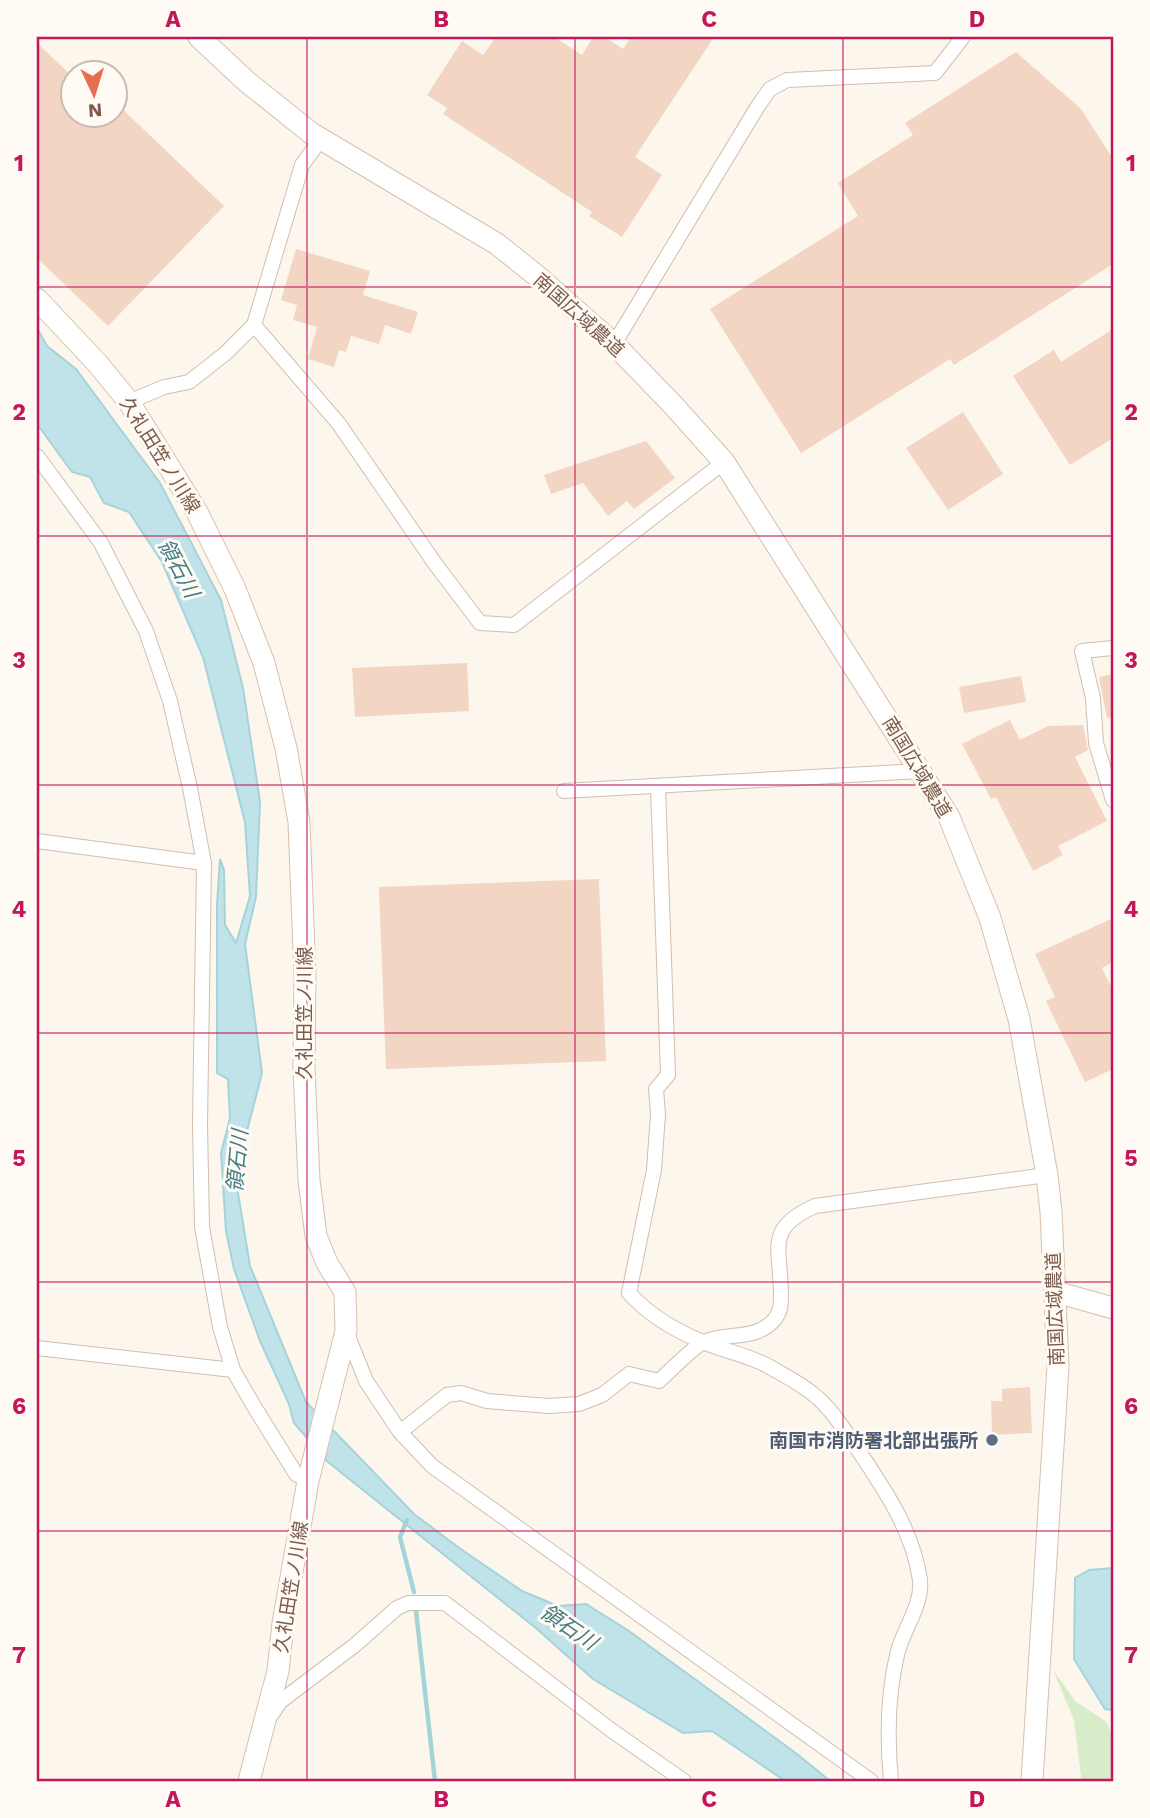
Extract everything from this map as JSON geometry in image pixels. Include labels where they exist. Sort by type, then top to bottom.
[{"type":"street","name":"南国広域農道","points":[[199,37],[246,81],[321,139],[497,244],[614,344],[673,405],[724,462],[948,817],[990,918],[1019,1019],[1047,1175],[1056,1292],[1058,1367],[1032,1781]]},
{"type":"street","points":[[614,344],[751,117],[771,89],[787,80],[935,74],[963,37]]},
{"type":"street","points":[[129,402],[164,387],[189,382],[226,353],[254,325],[302,165],[321,139]]},
{"type":"street","name":"久礼田笠ノ川線","points":[[37,299],[98,363],[129,402],[197,512],[235,589],[264,663],[286,748],[300,835],[305,976],[304,1069],[309,1180],[316,1236],[327,1263],[345,1292],[344,1340],[310,1477],[283,1623],[278,1671],[249,1781]]},
{"type":"street","points":[[254,325],[339,424],[436,565],[480,623],[514,625],[724,462]]},
{"type":"street","points":[[37,456],[100,543],[146,631],[170,701],[204,863],[200,1124],[202,1227],[219,1327],[233,1370],[296,1475],[310,1477]]},
{"type":"street","points":[[1113,648],[1082,651],[1093,698],[1096,743],[1113,800]]},
{"type":"street","points":[[564,791],[920,771]]},
{"type":"street","points":[[658,787],[668,1075],[656,1089],[658,1114],[654,1170],[629,1293],[639,1304],[670,1325],[703,1342],[766,1365],[812,1393],[843,1428],[885,1489],[904,1525],[920,1581],[919,1597],[897,1651],[888,1696],[891,1781]]},
{"type":"street","points":[[37,841],[204,863]]},
{"type":"street","points":[[400,1432],[447,1395],[461,1393],[487,1401],[537,1405],[579,1404],[602,1395],[629,1374],[659,1381],[703,1342],[751,1334],[773,1321],[781,1308],[779,1239],[784,1226],[797,1214],[815,1206],[1047,1175]]},
{"type":"street","points":[[1056,1292],[1113,1308]]},
{"type":"street","points":[[344,1340],[366,1381],[400,1432],[432,1466],[871,1781]]},
{"type":"street","points":[[37,1348],[233,1370]]},
{"type":"street","points":[[264,1726],[281,1701],[355,1645],[397,1608],[408,1603],[445,1603],[611,1730],[684,1781]]},
{"type":"green space","points":[[1053,1670],[1075,1701],[1107,1722],[1113,1741],[1113,1781],[1080,1781],[1074,1720]]},
{"type":"water","name":"領石川","points":[[37,328],[47,346],[76,369],[160,483],[221,600],[243,688],[260,802],[256,897],[245,944],[262,1073],[247,1131],[238,1193],[250,1266],[306,1402],[414,1514],[462,1550],[522,1591],[558,1606],[586,1604],[629,1631],[830,1781],[785,1781],[712,1731],[683,1733],[593,1679],[537,1629],[328,1462],[294,1423],[289,1404],[260,1341],[234,1269],[226,1231],[221,1153],[230,1118],[228,1079],[217,1073],[217,905],[220,859],[224,870],[225,925],[236,943],[250,896],[245,822],[203,657],[162,562],[129,512],[104,503],[90,477],[72,472],[37,424]]},
{"type":"water","points":[[1113,1568],[1113,1710],[1105,1709],[1074,1659],[1075,1578],[1089,1570]]},
{"type":"building","points":[[496,37],[554,37],[582,55],[593,37],[605,37],[623,49],[631,37],[714,37],[635,157],[662,175],[622,237],[589,216],[592,212],[443,114],[447,108],[427,95],[462,41],[483,55]]},
{"type":"building","points":[[37,43],[60,65],[60,130],[130,130],[130,116],[224,206],[108,326],[37,258]]},
{"type":"building","points":[[1016,52],[1081,109],[1113,159],[1113,264],[954,365],[950,359],[801,453],[710,309],[858,216],[838,183],[913,135],[905,123]]},
{"type":"building","points":[[296,249],[370,271],[363,295],[418,312],[411,334],[385,325],[379,344],[351,336],[346,352],[339,350],[334,367],[308,359],[317,327],[293,320],[297,305],[281,300]]},
{"type":"building","points":[[1113,329],[1113,438],[1070,465],[1013,376],[1054,350],[1061,362]]},
{"type":"building","points":[[963,412],[1003,474],[948,510],[906,448]]},
{"type":"building","points":[[646,441],[675,478],[634,509],[627,501],[608,516],[583,483],[551,494],[544,475]]},
{"type":"building","points":[[467,663],[469,711],[355,717],[352,668]]},
{"type":"building","points":[[1113,674],[1113,717],[1107,718],[1099,677]]},
{"type":"building","points":[[1021,676],[1026,702],[964,713],[959,687]]},
{"type":"building","points":[[1010,720],[1020,740],[1048,726],[1083,725],[1088,750],[1075,757],[1107,821],[1058,846],[1063,855],[1033,871],[996,797],[991,799],[962,744]]},
{"type":"building","points":[[599,879],[606,1061],[386,1069],[379,887]]},
{"type":"building","points":[[1113,918],[1113,962],[1102,968],[1113,991],[1113,1069],[1085,1082],[1046,1001],[1055,997],[1035,954]]},
{"type":"building","points":[[1030,1387],[1032,1433],[992,1435],[991,1401],[1002,1401],[1002,1389]]},
{"type":"waterway","points":[[407,1520],[400,1537],[414,1592]]},
{"type":"waterway","points":[[416,1611],[435,1781]]},
{"type":"place","name":"南国市消防署北部出張所","points":[[992,1440]]}]
